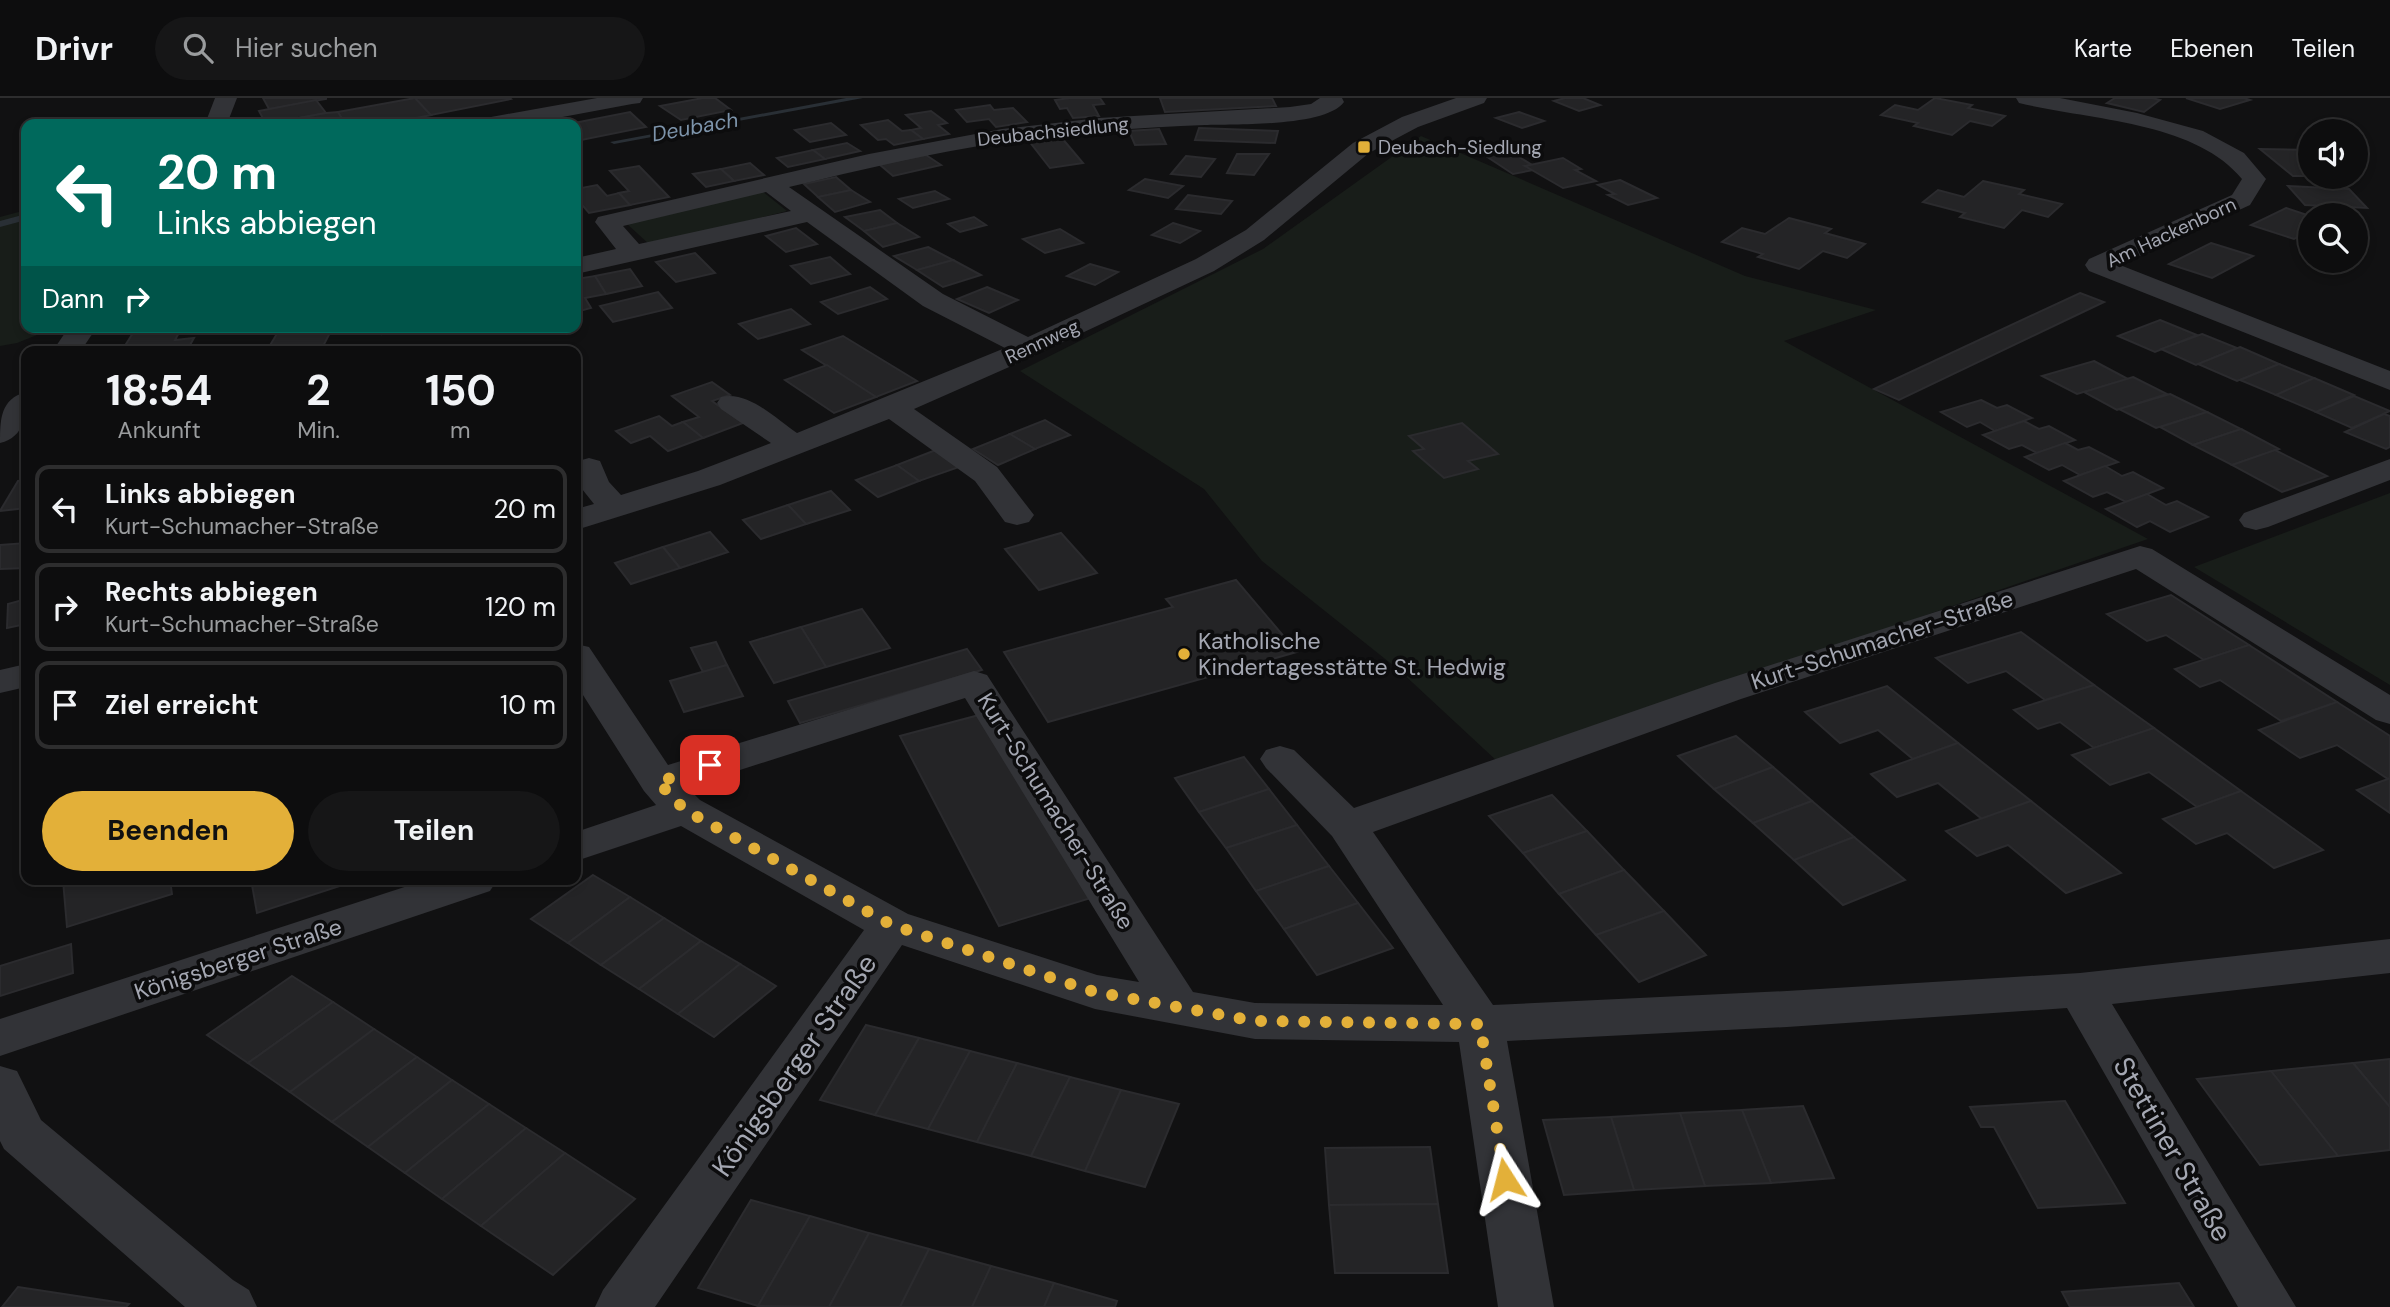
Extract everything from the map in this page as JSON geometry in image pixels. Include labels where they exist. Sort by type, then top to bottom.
[{"type":"street","points":[[218,119],[226,98]]},
{"type":"street","points":[[518,119],[632,98]]},
{"type":"street","name":"Deubachsiedlung","points":[[634,255],[607,222],[957,142],[1037,130],[1123,122],[1290,114],[1316,110],[1333,102],[1331,98]]},
{"type":"street","points":[[1427,98],[1449,107]]},
{"type":"street","name":"Rennweg","points":[[581,518],[709,478],[892,407],[1027,348],[1214,259],[1255,235],[1361,148],[1410,122],[1476,98]]},
{"type":"street","name":"Am Hackenborn","points":[[2027,98],[2148,123],[2194,136],[2234,156],[2254,179],[2241,200],[2098,264],[2390,382]]},
{"type":"street","points":[[770,184],[933,300],[1027,348]]},
{"type":"street","points":[[581,265],[811,214]]},
{"type":"street","points":[[732,403],[794,445]]},
{"type":"street","points":[[0,434],[21,407]]},
{"type":"street","points":[[892,407],[986,474],[1017,515]]},
{"type":"street","points":[[589,468],[594,484],[615,508]]},
{"type":"street","points":[[2256,520],[2390,469]]},
{"type":"street","name":"Kurt-Schumacher-Straße","points":[[1347,826],[1728,691],[2140,556],[2390,712]]},
{"type":"street","points":[[581,662],[672,796],[892,925],[1095,992],[1255,1021],[1480,1024],[2080,990],[2390,956]]},
{"type":"street","points":[[0,682],[21,676]]},
{"type":"street","name":"Kurt-Schumacher-Straße","points":[[672,796],[974,683],[1180,1008]]},
{"type":"street","points":[[1280,759],[1347,826],[1480,1024],[1527,1307]]},
{"type":"street","points":[[581,844],[672,796]]},
{"type":"street","name":"Königsberger Straße","points":[[0,1038],[460,885]]},
{"type":"street","name":"Königsberger Straße","points":[[622,1307],[892,925]]},
{"type":"street","name":"Stettiner Straße","points":[[2080,990],[2268,1307]]},
{"type":"street","points":[[0,1085],[22,1134],[213,1297],[229,1307]]},
{"type":"shaded area","points":[[1421,136],[1745,276],[1876,310],[1784,341],[2148,539],[1498,762],[1399,670],[1262,561],[1204,489],[1020,371],[1263,249]]},
{"type":"shaded area","points":[[762,191],[787,211],[650,245],[626,223]]},
{"type":"shaded area","points":[[21,211],[21,333],[42,333],[17,343],[0,346],[0,217]]},
{"type":"shaded area","points":[[2390,493],[2390,685],[2194,567]]},
{"type":"building","points":[[263,98],[326,98],[326,99],[269,109]]},
{"type":"building","points":[[415,98],[431,115],[411,119],[342,119],[338,112]]},
{"type":"building","points":[[415,98],[510,98],[511,99],[431,115]]},
{"type":"building","points":[[715,98],[731,110],[681,120],[660,106]]},
{"type":"building","points":[[1100,98],[1104,104],[1093,105],[1099,116],[1073,118],[1067,108],[1060,109],[1055,100]]},
{"type":"building","points":[[1160,98],[1272,98],[1276,106],[1165,112]]},
{"type":"building","points":[[1583,98],[1600,105],[1579,111],[1554,101]]},
{"type":"building","points":[[1935,98],[1972,105],[1968,108],[2005,116],[1992,126],[1970,121],[1952,135],[1914,126],[1918,123],[1881,115],[1895,105],[1918,110]]},
{"type":"building","points":[[2115,98],[2160,100],[2144,112],[2107,103]]},
{"type":"building","points":[[2186,98],[2244,98],[2250,100],[2220,109]]},
{"type":"building","points":[[316,100],[326,113],[293,119],[263,119],[259,111]]},
{"type":"building","points":[[990,105],[994,110],[1013,108],[1027,122],[996,127],[989,119],[967,122],[956,110]]},
{"type":"building","points":[[931,111],[947,123],[938,125],[949,134],[923,139],[911,130],[921,128],[906,115]]},
{"type":"building","points":[[338,112],[342,119],[293,119]]},
{"type":"building","points":[[630,112],[646,127],[581,140],[581,122]]},
{"type":"building","points":[[1519,112],[1544,121],[1522,128],[1496,118]]},
{"type":"building","points":[[888,120],[902,131],[911,130],[923,139],[894,145],[886,139],[878,140],[861,125]]},
{"type":"building","points":[[831,123],[846,135],[810,142],[795,130]]},
{"type":"building","points":[[1199,128],[1278,131],[1275,143],[1195,140]]},
{"type":"building","points":[[1159,129],[1166,144],[1135,145],[1129,131]]},
{"type":"building","points":[[1061,137],[1083,163],[1050,168],[1029,141]]},
{"type":"building","points":[[847,143],[860,151],[825,159],[813,150]]},
{"type":"building","points":[[2260,149],[2298,150],[2298,176],[2293,176]]},
{"type":"building","points":[[813,150],[825,159],[788,167],[777,158]]},
{"type":"building","points":[[1511,152],[1532,165],[1525,166],[1533,170],[1513,174],[1486,156]]},
{"type":"building","points":[[1237,154],[1269,154],[1254,175],[1227,173]]},
{"type":"building","points":[[926,155],[941,165],[893,176],[879,164]]},
{"type":"building","points":[[1186,156],[1215,159],[1201,177],[1171,174]]},
{"type":"building","points":[[1563,158],[1581,169],[1575,170],[1596,181],[1563,188],[1525,166]]},
{"type":"building","points":[[750,163],[764,175],[734,181],[721,169]]},
{"type":"building","points":[[639,166],[669,197],[630,205],[619,193],[629,191],[610,171]]},
{"type":"building","points":[[721,169],[734,181],[706,187],[693,174]]},
{"type":"building","points":[[836,177],[851,190],[818,197],[804,184]]},
{"type":"building","points":[[1145,179],[1183,186],[1168,198],[1129,190]]},
{"type":"building","points":[[1620,180],[1657,198],[1628,205],[1608,195],[1615,194],[1598,185]]},
{"type":"building","points":[[1983,181],[2024,190],[2019,194],[2062,204],[2048,217],[2022,210],[2004,228],[1960,217],[1965,213],[1923,202],[1938,190],[1964,197]]},
{"type":"building","points":[[597,185],[607,196],[619,193],[630,205],[589,213],[581,204],[581,188]]},
{"type":"building","points":[[2288,186],[2298,186],[2298,189],[2349,189],[2362,203],[2303,203]]},
{"type":"building","points":[[851,190],[870,202],[835,212],[818,197]]},
{"type":"building","points":[[935,191],[949,199],[913,208],[899,199]]},
{"type":"building","points":[[1188,195],[1232,201],[1221,214],[1176,209]]},
{"type":"building","points":[[2286,208],[2298,212],[2298,237],[2294,239],[2251,225]]},
{"type":"building","points":[[880,210],[897,223],[864,231],[845,217]]},
{"type":"building","points":[[974,217],[986,225],[960,232],[948,224]]},
{"type":"building","points":[[1789,218],[1831,229],[1825,233],[1865,244],[1847,258],[1823,251],[1799,269],[1758,257],[1763,254],[1722,242],[1742,228],[1765,234]]},
{"type":"building","points":[[897,223],[919,237],[883,247],[864,231]]},
{"type":"building","points":[[1173,223],[1200,231],[1180,243],[1152,235]]},
{"type":"building","points":[[796,228],[817,244],[786,252],[766,236]]},
{"type":"building","points":[[1060,229],[1083,243],[1045,253],[1023,239]]},
{"type":"building","points":[[2211,243],[2253,256],[2212,278],[2169,264]]},
{"type":"building","points":[[928,247],[953,260],[917,270],[894,256]]},
{"type":"building","points":[[695,253],[715,273],[676,282],[656,262]]},
{"type":"building","points":[[830,257],[850,274],[811,284],[791,266]]},
{"type":"building","points":[[953,260],[981,275],[943,287],[917,270]]},
{"type":"building","points":[[1090,264],[1118,272],[1095,285],[1067,276]]},
{"type":"building","points":[[630,269],[642,286],[606,294],[595,276]]},
{"type":"building","points":[[595,276],[606,294],[585,298],[591,308],[581,311],[581,278]]},
{"type":"building","points":[[870,287],[887,299],[838,314],[821,302]]},
{"type":"building","points":[[987,287],[1018,300],[989,313],[957,299]]},
{"type":"building","points":[[658,292],[672,308],[613,322],[600,306]]},
{"type":"building","points":[[2080,293],[2104,302],[1899,400],[1874,389]]},
{"type":"building","points":[[791,309],[810,324],[758,339],[739,324]]},
{"type":"building","points":[[2160,320],[2197,335],[2155,352],[2118,336]]},
{"type":"building","points":[[133,333],[179,333],[175,340],[194,338],[189,346],[125,346]]},
{"type":"building","points":[[277,333],[330,333],[323,346],[270,346]]},
{"type":"building","points":[[2202,334],[2237,348],[2196,365],[2161,349]]},
{"type":"building","points":[[843,336],[917,381],[876,397],[802,350]]},
{"type":"building","points":[[2240,347],[2279,364],[2237,381],[2198,364]]},
{"type":"building","points":[[2094,361],[2128,379],[2077,394],[2042,376]]},
{"type":"building","points":[[2279,364],[2314,378],[2276,395],[2240,380]]},
{"type":"building","points":[[827,365],[876,397],[834,413],[785,380]]},
{"type":"building","points":[[2133,377],[2167,394],[2117,410],[2084,392]]},
{"type":"building","points":[[2314,378],[2354,395],[2316,412],[2276,395]]},
{"type":"building","points":[[712,382],[730,395],[712,401],[743,423],[703,438],[683,422],[699,417],[672,396]]},
{"type":"building","points":[[2170,394],[2207,412],[2156,428],[2119,409]]},
{"type":"building","points":[[2354,396],[2390,411],[2352,428],[2316,412]]},
{"type":"building","points":[[1981,400],[1997,408],[2007,405],[2032,418],[1995,431],[1980,422],[1967,427],[1941,412]]},
{"type":"building","points":[[2207,412],[2241,429],[2193,445],[2160,427]]},
{"type":"building","points":[[2384,414],[2390,416],[2390,447],[2386,449],[2345,432]]},
{"type":"building","points":[[659,416],[672,426],[683,422],[703,438],[668,451],[650,436],[631,443],[616,431]]},
{"type":"building","points":[[1045,420],[1070,435],[1035,449],[1010,434]]},
{"type":"building","points":[[2024,421],[2039,429],[2049,426],[2075,440],[2037,453],[2022,445],[2009,449],[1983,435]]},
{"type":"building","points":[[1462,423],[1498,454],[1468,461],[1478,469],[1444,478],[1413,451],[1424,449],[1409,436]]},
{"type":"building","points":[[2241,429],[2279,449],[2232,465],[2193,445]]},
{"type":"building","points":[[1010,434],[1035,449],[998,465],[973,449]]},
{"type":"building","points":[[2065,443],[2078,450],[2089,447],[2118,462],[2080,475],[2062,465],[2049,470],[2025,457]]},
{"type":"building","points":[[936,450],[959,467],[919,481],[897,465]]},
{"type":"building","points":[[2275,450],[2327,476],[2282,492],[2232,465]]},
{"type":"building","points":[[897,465],[919,481],[878,497],[856,480]]},
{"type":"building","points":[[2105,466],[2122,476],[2133,472],[2163,488],[2126,502],[2107,492],[2093,497],[2064,481]]},
{"type":"building","points":[[18,481],[21,481],[21,509],[0,511]]},
{"type":"building","points":[[831,491],[850,510],[806,524],[788,505]]},
{"type":"building","points":[[2147,494],[2166,505],[2177,501],[2208,517],[2170,532],[2150,521],[2137,527],[2106,509]]},
{"type":"building","points":[[788,505],[806,524],[761,539],[743,520]]},
{"type":"building","points":[[710,532],[728,552],[680,568],[663,547]]},
{"type":"building","points":[[1061,533],[1097,573],[1039,590],[1005,549]]},
{"type":"building","points":[[21,543],[21,568],[0,569],[0,545]]},
{"type":"building","points":[[663,547],[680,568],[631,584],[615,563]]},
{"type":"building","points":[[1236,580],[1297,652],[1048,722],[1004,652],[1173,607],[1166,599]]},
{"type":"building","points":[[2171,595],[2249,645],[2204,660],[2166,635],[2147,641],[2107,614]]},
{"type":"building","points":[[21,600],[21,625],[7,628],[8,604]]},
{"type":"building","points":[[862,609],[890,648],[826,667],[801,627]]},
{"type":"building","points":[[801,627],[826,667],[774,683],[750,642]]},
{"type":"building","points":[[2021,632],[2094,685],[2045,700],[2006,671],[1968,683],[1936,658]]},
{"type":"building","points":[[716,642],[727,665],[703,672],[691,648]]},
{"type":"building","points":[[2249,645],[2337,702],[2281,721],[2220,680],[2200,687],[2175,669]]},
{"type":"building","points":[[967,649],[982,670],[800,723],[788,701]]},
{"type":"building","points":[[727,665],[743,696],[684,712],[670,681]]},
{"type":"building","points":[[2094,685],[2154,728],[2094,748],[2060,722],[2038,729],[2014,710]]},
{"type":"building","points":[[1887,686],[1958,743],[1913,759],[1878,730],[1840,743],[1805,712]]},
{"type":"building","points":[[2337,702],[2390,736],[2390,778],[2337,745],[2300,758],[2259,730]]},
{"type":"building","points":[[983,714],[1091,898],[999,926],[900,736]]},
{"type":"building","points":[[2154,728],[2241,791],[2197,807],[2149,772],[2110,785],[2072,755]]},
{"type":"building","points":[[1736,736],[1773,767],[1714,789],[1678,756]]},
{"type":"building","points":[[1958,743],[2031,801],[1982,819],[1938,783],[1897,797],[1871,774]]},
{"type":"building","points":[[1244,757],[1269,789],[1199,812],[1175,778]]},
{"type":"building","points":[[1773,767],[1812,801],[1753,823],[1714,789]]},
{"type":"building","points":[[2390,778],[2390,813],[2357,790],[2388,779]]},
{"type":"building","points":[[1269,789],[1297,825],[1226,848],[1199,812]]},
{"type":"building","points":[[2241,791],[2323,850],[2274,868],[2227,833],[2196,844],[2163,819]]},
{"type":"building","points":[[1552,795],[1587,831],[1523,853],[1489,816]]},
{"type":"building","points":[[1812,801],[1854,837],[1794,860],[1753,823]]},
{"type":"building","points":[[2031,801],[2121,873],[2066,893],[2008,845],[1977,856],[1946,831]]},
{"type":"building","points":[[1297,825],[1329,866],[1256,891],[1226,848]]},
{"type":"building","points":[[1587,831],[1624,870],[1559,894],[1523,853]]},
{"type":"building","points":[[1854,837],[1905,880],[1843,905],[1794,860]]},
{"type":"building","points":[[1329,866],[1358,903],[1284,929],[1256,891]]},
{"type":"building","points":[[1624,870],[1664,911],[1596,935],[1559,894]]},
{"type":"building","points":[[593,875],[630,897],[568,943],[531,919],[581,885]]},
{"type":"building","points":[[63,885],[171,885],[172,894],[67,927]]},
{"type":"building","points":[[252,885],[343,885],[257,913]]},
{"type":"building","points":[[630,897],[664,918],[601,965],[568,943]]},
{"type":"building","points":[[1358,903],[1393,948],[1317,975],[1284,929]]},
{"type":"building","points":[[1664,911],[1706,955],[1639,982],[1596,935]]},
{"type":"building","points":[[664,918],[701,941],[639,989],[601,965]]},
{"type":"building","points":[[701,941],[740,964],[678,1014],[639,989]]},
{"type":"building","points":[[71,944],[73,973],[0,996],[0,966]]},
{"type":"building","points":[[740,964],[776,986],[714,1037],[678,1014]]},
{"type":"building","points":[[292,976],[333,1002],[248,1063],[207,1035]]},
{"type":"building","points":[[333,1002],[374,1029],[290,1092],[248,1063]]},
{"type":"building","points":[[866,1025],[919,1038],[875,1115],[820,1100]]},
{"type":"building","points":[[374,1029],[417,1057],[332,1122],[290,1092]]},
{"type":"building","points":[[919,1038],[970,1051],[928,1129],[875,1115]]},
{"type":"building","points":[[970,1051],[1017,1063],[977,1142],[928,1129]]},
{"type":"building","points":[[417,1057],[452,1080],[368,1147],[332,1122]]},
{"type":"building","points":[[2390,1059],[2390,1107],[2353,1063]]},
{"type":"building","points":[[1017,1063],[1070,1077],[1031,1156],[977,1142]]},
{"type":"building","points":[[2353,1063],[2390,1107],[2390,1150],[2338,1156],[2271,1071]]},
{"type":"building","points":[[2271,1071],[2338,1156],[2260,1165],[2197,1079]]},
{"type":"building","points":[[1070,1077],[1121,1090],[1085,1171],[1031,1156]]},
{"type":"building","points":[[452,1080],[489,1104],[405,1173],[368,1147]]},
{"type":"building","points":[[1121,1090],[1179,1104],[1145,1187],[1085,1171]]},
{"type":"building","points":[[2065,1101],[2125,1203],[2038,1208],[1994,1127],[1981,1127],[1970,1107]]},
{"type":"building","points":[[489,1104],[526,1128],[442,1199],[405,1173]]},
{"type":"building","points":[[1803,1106],[1834,1178],[1771,1183],[1742,1110]]},
{"type":"building","points":[[1742,1110],[1771,1183],[1705,1186],[1680,1113]]},
{"type":"building","points":[[1680,1113],[1705,1186],[1634,1190],[1611,1117]]},
{"type":"building","points":[[1611,1117],[1634,1190],[1564,1195],[1543,1120]]},
{"type":"building","points":[[526,1128],[565,1153],[481,1226],[442,1199]]},
{"type":"building","points":[[1430,1147],[1438,1204],[1329,1205],[1325,1148]]},
{"type":"building","points":[[565,1153],[635,1199],[553,1275],[481,1226]]},
{"type":"building","points":[[751,1200],[810,1216],[758,1306],[698,1288]]},
{"type":"building","points":[[1438,1204],[1448,1273],[1335,1273],[1329,1205]]},
{"type":"building","points":[[810,1216],[869,1233],[829,1307],[758,1306]]},
{"type":"building","points":[[869,1233],[929,1249],[900,1307],[829,1307]]},
{"type":"building","points":[[929,1249],[991,1266],[972,1307],[900,1307]]},
{"type":"building","points":[[991,1266],[1054,1283],[1044,1307],[972,1307]]},
{"type":"building","points":[[1054,1283],[1117,1301],[1115,1307],[1044,1307]]},
{"type":"building","points":[[2179,1283],[2194,1307],[2070,1307],[2062,1292]]},
{"type":"building","points":[[18,1287],[129,1304],[126,1307],[2,1307]]},
{"type":"waterway","name":"Deubach","points":[[614,142],[859,98]]},
{"type":"waterway","name":"Deubach","points":[[0,224],[21,218]]},
{"type":"place","name":"Deubach-Siedlung","points":[[1364,147]]},
{"type":"place","name":"Katholische Kindertagesstätte St. Hedwig","points":[[1184,654]]},
{"type":"route","points":[[710,765],[658,782],[685,810],[892,925],[1095,992],[1230,1017],[1255,1021],[1480,1024],[1505,1179]]}]
